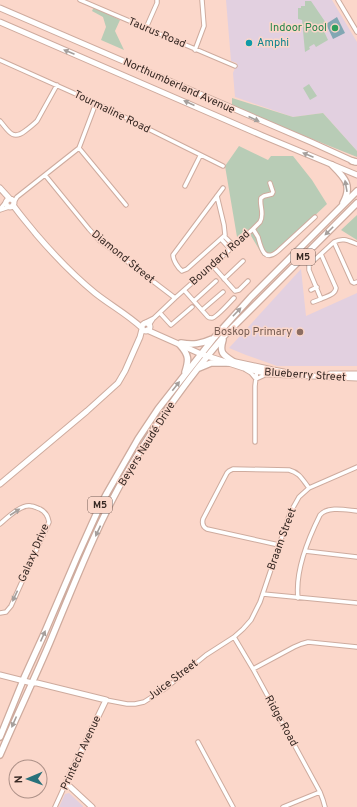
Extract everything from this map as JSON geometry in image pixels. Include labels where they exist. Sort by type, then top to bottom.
[{"type":"main road","points":[[332,165],[341,174],[348,185],[346,197],[339,210]]},
{"type":"main road","name":"Beyers Naudé Drive","points":[[0,737],[77,557],[107,493],[141,434],[158,409],[213,339],[251,297],[357,191]]},
{"type":"main road","name":"Beyers Naudé Drive","points":[[0,756],[34,682],[93,541],[118,489],[149,436],[198,368],[225,336],[357,204]]},
{"type":"main road","points":[[225,336],[221,345],[221,350],[224,356],[231,362]]},
{"type":"main road","points":[[180,344],[200,344],[213,339]]},
{"type":"main road","points":[[180,344],[188,357],[185,375]]},
{"type":"main road","points":[[198,368],[211,363],[231,362]]},
{"type":"street","name":"Taurus Road","points":[[80,0],[235,66]]},
{"type":"street","points":[[146,28],[157,0]]},
{"type":"street","points":[[196,50],[204,26],[202,0]]},
{"type":"street","points":[[338,0],[357,32]]},
{"type":"street","name":"Northumberland Avenue","points":[[0,8],[355,162]]},
{"type":"street","name":"Northumberland Avenue","points":[[0,22],[357,175]]},
{"type":"street","name":"Tourmaline Road","points":[[0,60],[96,103],[200,156],[223,166]]},
{"type":"street","points":[[0,121],[13,135],[16,136],[22,134],[37,121],[56,85]]},
{"type":"street","points":[[0,210],[79,148],[96,103]]},
{"type":"street","points":[[79,148],[126,205]]},
{"type":"street","points":[[185,186],[200,156]]},
{"type":"street","name":"Diamond Street","points":[[45,175],[99,240],[175,298]]},
{"type":"street","points":[[253,229],[262,218],[261,198],[274,192],[270,183]]},
{"type":"street","points":[[217,196],[225,233],[187,269],[183,271],[179,269],[173,258],[174,253],[223,188]]},
{"type":"street","name":"Blueberry Street","points":[[1,189],[10,203],[45,245],[76,277],[132,319],[146,327],[202,353],[257,369],[268,374],[357,378]]},
{"type":"street","name":"Boundary Road","points":[[0,484],[116,386],[121,380],[146,327],[175,298],[253,229],[257,235],[263,253],[266,255],[271,255],[278,251],[315,217]]},
{"type":"street","points":[[222,237],[234,246]]},
{"type":"street","points":[[222,237],[230,249]]},
{"type":"street","points":[[321,299],[308,266],[338,240],[342,239],[357,245]]},
{"type":"street","points":[[334,242],[352,282],[357,282]]},
{"type":"street","points":[[313,302],[334,293],[336,290],[321,254]]},
{"type":"street","points":[[224,279],[243,261]]},
{"type":"street","points":[[212,266],[236,291],[248,281]]},
{"type":"street","points":[[194,301],[216,281]]},
{"type":"street","points":[[311,290],[317,287]]},
{"type":"street","points":[[184,290],[208,317],[211,318],[213,318],[234,298]]},
{"type":"street","points":[[202,310],[223,292]]},
{"type":"street","points":[[160,312],[166,321],[171,325],[192,307]]},
{"type":"street","name":"Blueberry Street","points":[[231,362],[244,368],[298,373],[357,374]]},
{"type":"street","points":[[244,368],[256,379]]},
{"type":"street","points":[[255,442],[257,369]]},
{"type":"street","points":[[256,379],[268,374]]},
{"type":"street","name":"Braam Street","points":[[234,637],[251,620],[257,610],[293,507],[299,497],[309,488],[357,467]]},
{"type":"street","points":[[279,545],[204,528],[203,519],[230,470],[288,470],[298,474],[309,488]]},
{"type":"street","name":"Galaxy Drive","points":[[0,524],[16,511],[28,506],[43,511],[48,522],[11,606],[6,612],[0,613]]},
{"type":"street","points":[[298,598],[297,583],[300,567],[305,551],[322,512],[332,510],[357,511]]},
{"type":"street","points":[[305,551],[357,557]]},
{"type":"street","points":[[263,594],[357,603]]},
{"type":"street","name":"Juice Street","points":[[0,674],[106,700],[135,704],[144,702],[166,688],[206,655],[234,637]]},
{"type":"street","name":"Ridge Road","points":[[234,637],[320,792],[325,807]]},
{"type":"street","points":[[253,669],[294,647],[308,642],[357,647]]},
{"type":"street","name":"Printech Avenue","points":[[55,807],[106,700]]},
{"type":"street","points":[[198,742],[233,807]]},
{"type":"street","points":[[66,783],[92,807]]},
{"type":"street","points":[[283,807],[320,792]]},
{"type":"shaded area","points":[[226,0],[332,0],[357,42],[357,151],[323,113],[293,117],[235,97],[233,73],[237,63],[231,61]]},
{"type":"shaded area","name":"Boskop Primary","points":[[301,269],[306,316],[357,293],[357,366],[277,366],[229,348]]},
{"type":"shaded area","points":[[69,793],[83,807],[59,807],[65,794]]},
{"type":"green space","points":[[305,1],[311,1],[326,23],[322,27],[328,40],[316,47],[314,44],[305,52],[302,20],[298,19],[298,8],[305,6]]},
{"type":"green space","points":[[94,7],[120,20],[115,31],[124,50],[101,40],[106,27],[103,17],[92,11]]},
{"type":"green space","points":[[309,84],[317,96],[310,100],[303,88]]},
{"type":"green space","points":[[232,98],[293,117],[323,113],[357,151],[357,157],[232,107]]},
{"type":"green space","points":[[239,146],[268,160],[271,156],[293,156],[312,180],[327,204],[275,253],[263,256],[247,229],[237,237],[225,166]]},
{"type":"green space","points":[[357,215],[357,240],[341,230]]},
{"type":"water","name":"Indoor Pool","points":[[337,17],[345,33],[333,39],[326,24]]},
{"type":"place","name":"Indoor Pool","points":[[335,28]]},
{"type":"place","name":"Amphi","points":[[249,43]]},
{"type":"place","name":"Boskop Primary","points":[[300,332]]}]
